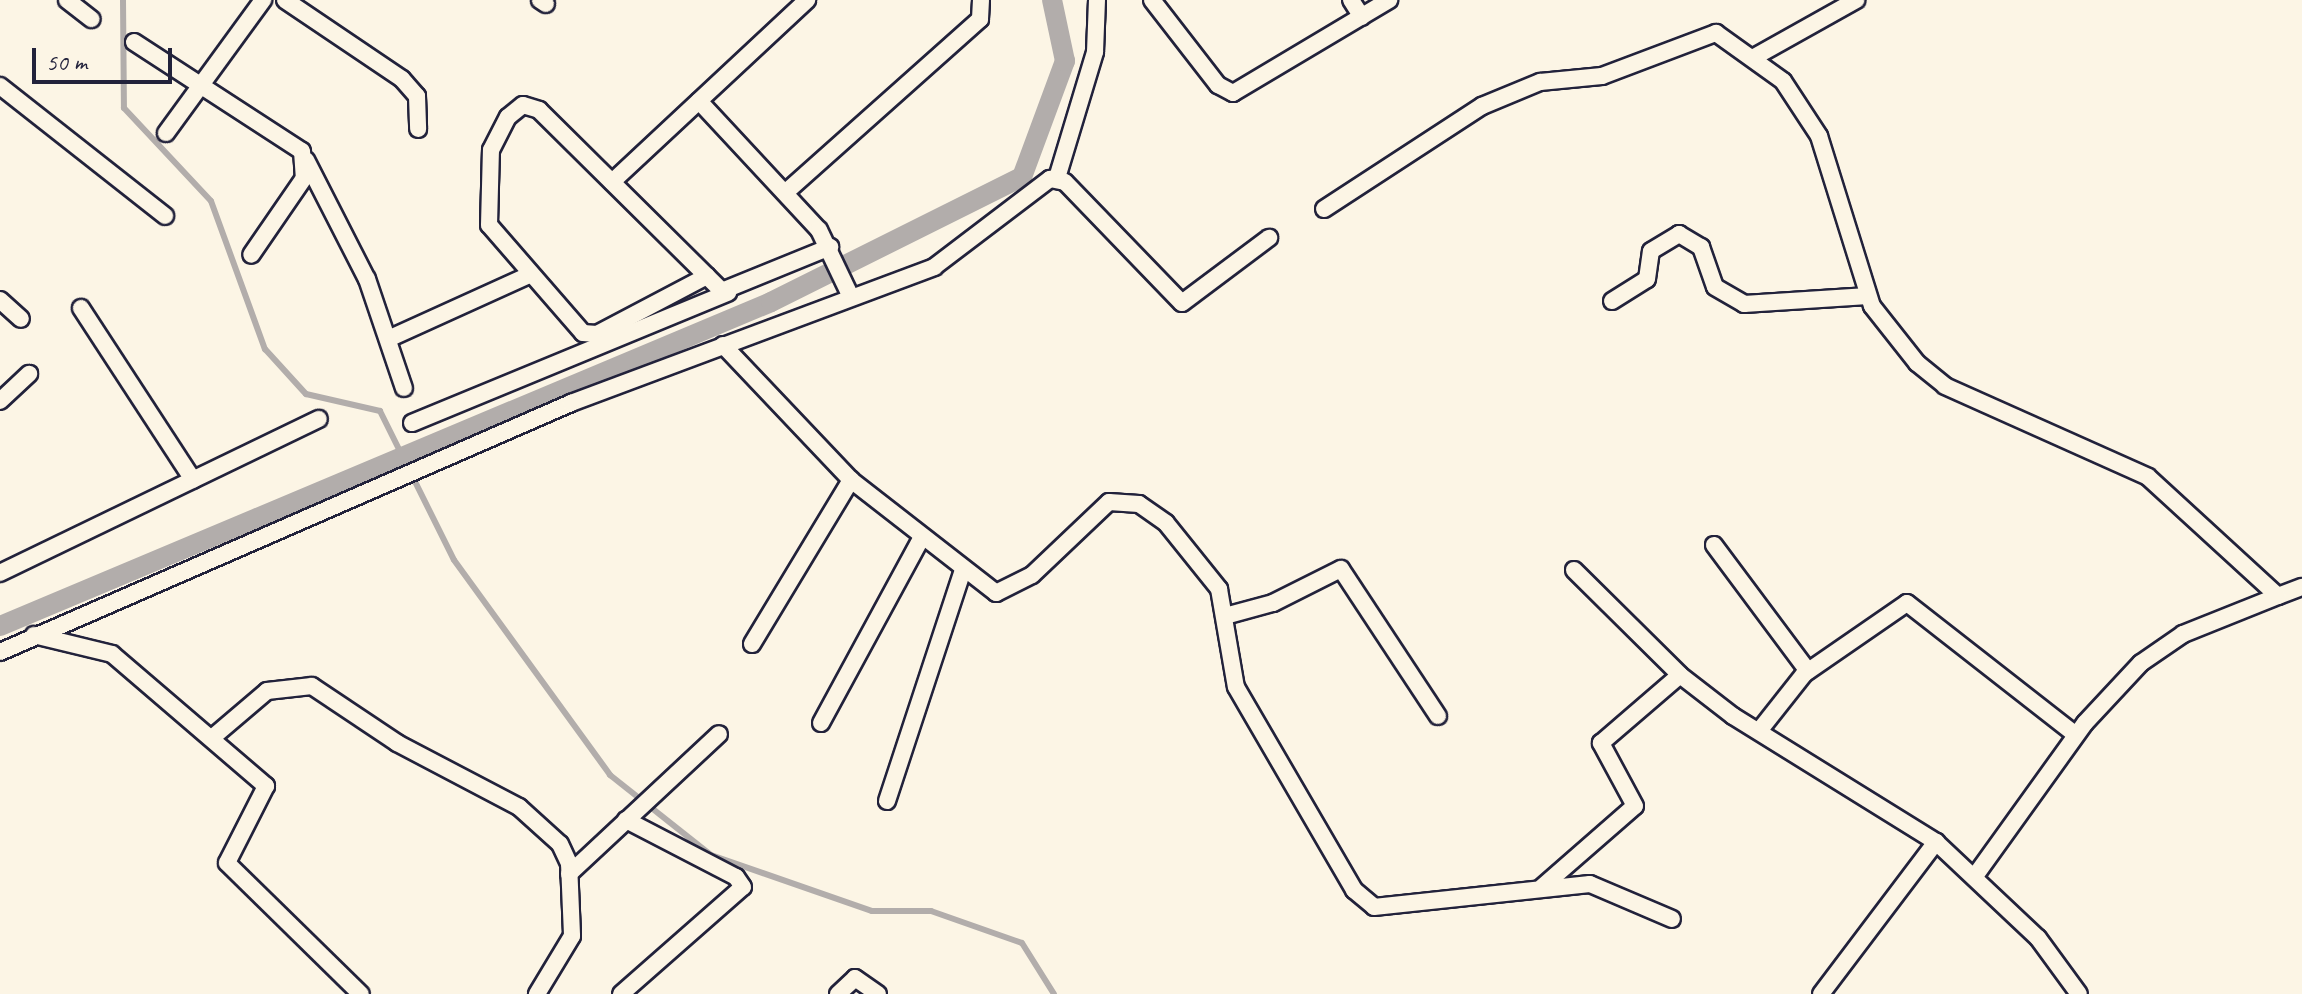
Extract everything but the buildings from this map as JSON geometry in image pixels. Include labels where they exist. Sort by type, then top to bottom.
[{"type":"street","points":[[67,0],[91,19]]},
{"type":"street","points":[[166,133],[263,0]]},
{"type":"street","points":[[285,0],[402,79],[417,96],[418,129]]},
{"type":"street","points":[[612,182],[807,0]]},
{"type":"street","points":[[786,192],[980,19],[981,0]]},
{"type":"street","points":[[0,652],[415,472],[849,290],[934,267],[1057,178],[1095,52],[1097,0]]},
{"type":"street","points":[[1152,0],[1218,85],[1233,93],[1389,0]]},
{"type":"street","points":[[1351,0],[1362,17]]},
{"type":"street","points":[[1756,56],[1856,0]]},
{"type":"street","points":[[1324,209],[1482,106],[1524,87],[1602,76],[1703,33],[1756,56],[1783,81],[1826,150],[1868,296],[1917,363],[1945,386],[2148,477],[2278,596]]},
{"type":"street","points":[[134,42],[296,143],[354,250],[404,388]]},
{"type":"street","points":[[0,86],[165,216]]},
{"type":"street","points":[[699,101],[786,192],[832,252],[849,290]]},
{"type":"street","points":[[707,276],[589,335],[529,275],[489,225],[491,150],[508,117],[523,105],[539,110],[728,293]]},
{"type":"street","points":[[251,255],[304,178],[306,160]]},
{"type":"street","points":[[1057,178],[1182,303],[1269,238]]},
{"type":"street","points":[[1612,301],[1647,279],[1651,251],[1679,234],[1701,247],[1715,287],[1744,304],[1868,296]]},
{"type":"street","points":[[412,423],[832,252]]},
{"type":"street","points":[[388,339],[529,275]]},
{"type":"street","points":[[0,300],[21,319]]},
{"type":"street","points":[[81,308],[193,480]]},
{"type":"street","points":[[723,345],[851,480],[984,588],[1005,592],[1102,506],[1126,500],[1166,523],[1211,574],[1225,616],[1236,687],[1366,901],[1388,908],[1542,887],[1603,887],[1672,919]]},
{"type":"street","points":[[0,401],[29,374]]},
{"type":"street","points":[[0,573],[319,419]]},
{"type":"street","points":[[752,644],[851,480]]},
{"type":"street","points":[[821,723],[922,537]]},
{"type":"street","points":[[1714,545],[1808,671]]},
{"type":"street","points":[[1225,616],[1273,603],[1341,569],[1438,716]]},
{"type":"street","points":[[887,801],[963,570]]},
{"type":"street","points":[[1574,570],[1680,675],[1759,731],[1936,842],[2038,938],[2079,994]]},
{"type":"street","points":[[1975,876],[2076,735],[2160,648],[2302,587]]},
{"type":"street","points":[[1759,731],[1808,671],[1907,603],[2076,735]]},
{"type":"street","points":[[34,635],[112,654],[213,737],[266,786],[227,863],[361,994]]},
{"type":"street","points":[[1542,887],[1635,806],[1601,743],[1680,675]]},
{"type":"street","points":[[213,737],[267,691],[312,686],[397,743],[493,787],[560,844],[569,874],[569,947],[537,994]]},
{"type":"street","points":[[569,874],[719,734]]},
{"type":"street","points":[[621,994],[743,887],[736,877],[630,816]]},
{"type":"street","points":[[1821,994],[1936,842]]},
{"type":"street","points":[[838,994],[855,978],[878,994]]},
{"type":"waterway","points":[[123,0],[124,108],[211,201],[265,349],[306,394],[380,411],[454,560],[610,775],[711,855],[872,911],[931,911],[1022,943],[1054,994]]},
{"type":"waterway","points":[[0,626],[771,302],[1022,177],[1065,61],[1052,0]]}]
